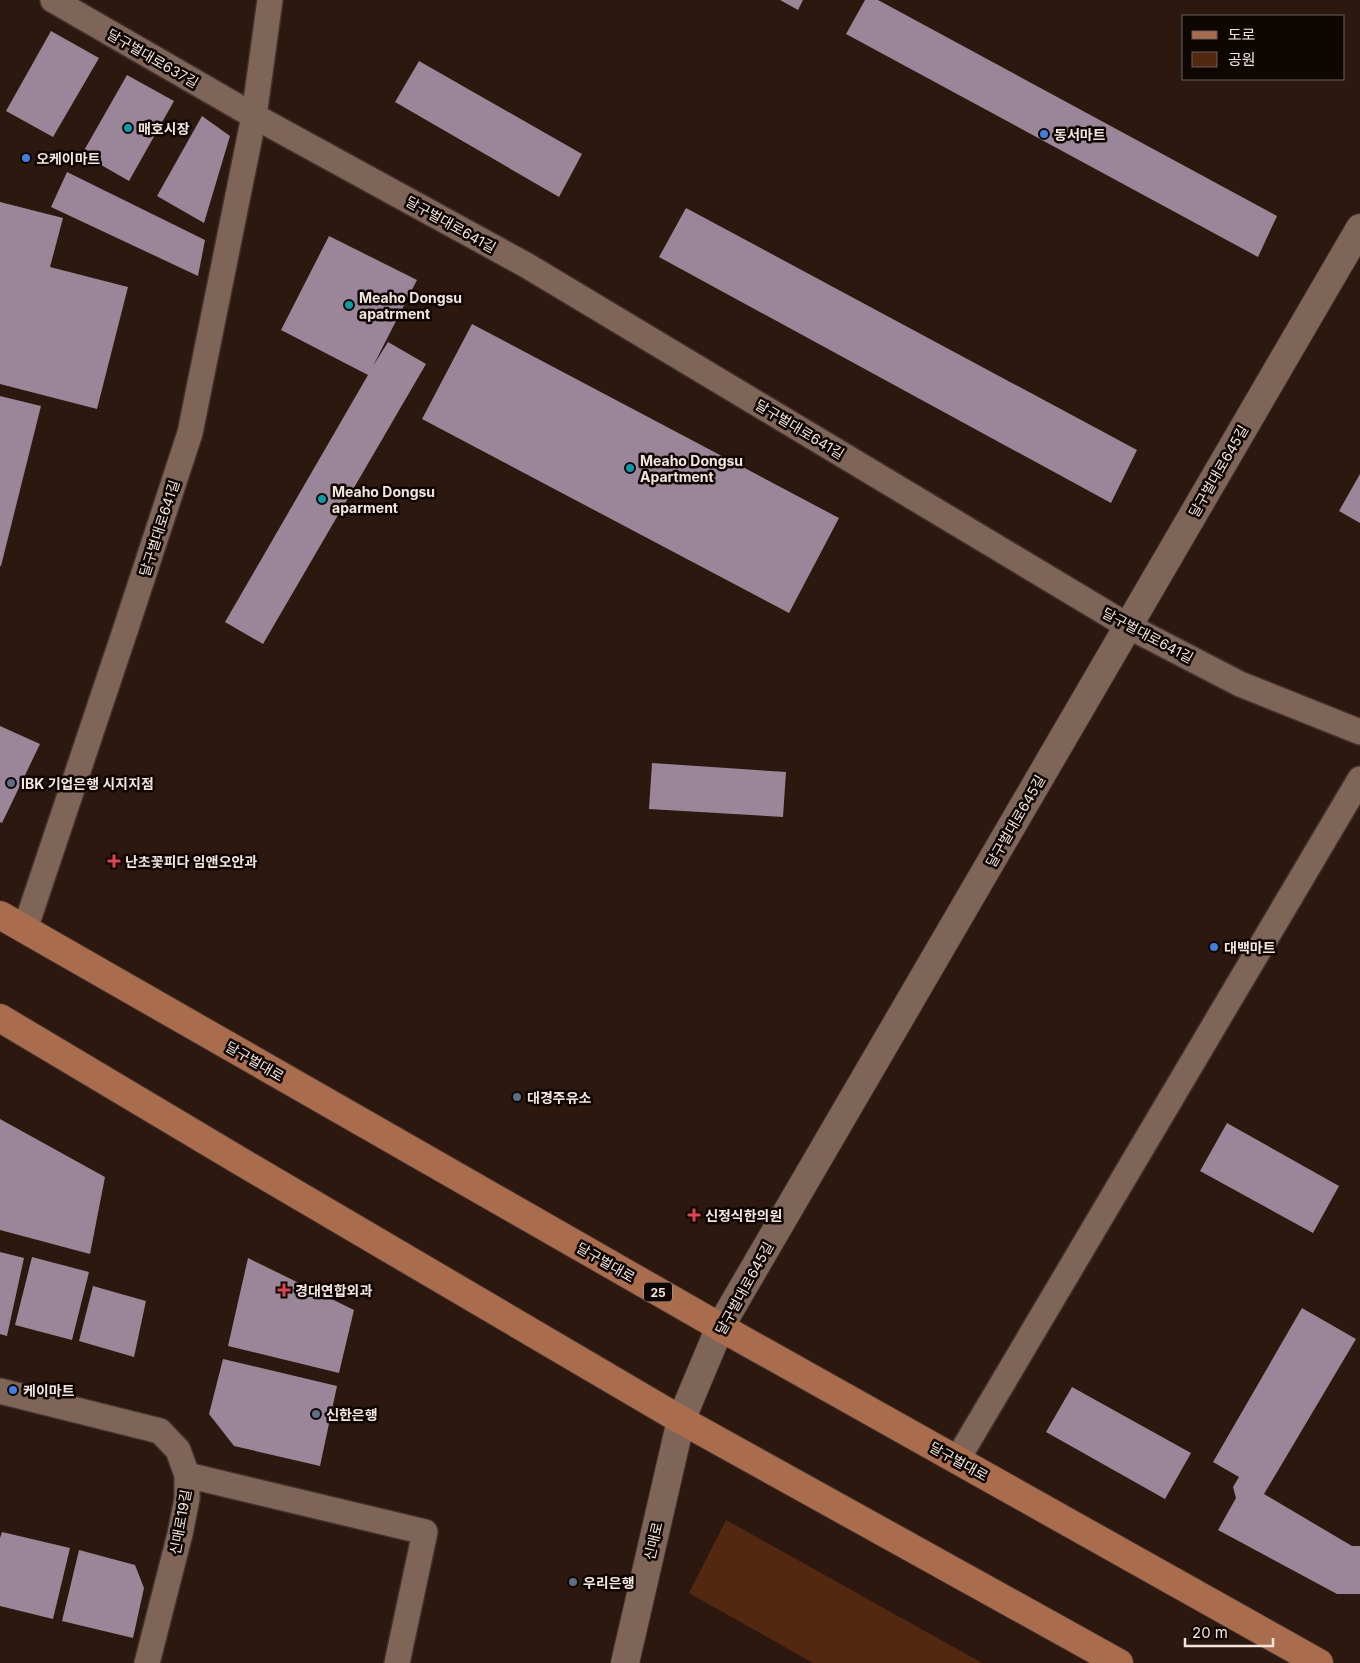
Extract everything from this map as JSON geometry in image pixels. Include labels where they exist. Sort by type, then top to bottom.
[{"type":"main road","name":"달구벌대로","points":[[0,915],[720,1327],[1320,1663]]},
{"type":"main road","points":[[0,1018],[681,1420],[1118,1663]]},
{"type":"street","name":"달구벌대로637길","points":[[53,0],[254,116]]},
{"type":"street","name":"달구벌대로641길","points":[[25,929],[190,433],[254,116],[270,0]]},
{"type":"street","name":"달구벌대로641길","points":[[254,116],[526,265],[1128,626],[1240,684],[1356,731]]},
{"type":"street","name":"달구벌대로645길","points":[[681,1420],[720,1327],[1360,228]]},
{"type":"street","points":[[957,1460],[1360,779]]},
{"type":"street","name":"신매로19길","points":[[0,1391],[160,1431],[178,1450],[187,1475],[186,1499],[180,1534],[147,1663]]},
{"type":"street","name":"신매로","points":[[625,1663],[681,1420]]},
{"type":"street","points":[[187,1475],[425,1532],[397,1663]]},
{"type":"green space","points":[[726,1520],[982,1663],[813,1663],[689,1593]]},
{"type":"building","points":[[780,0],[803,0],[798,10]]},
{"type":"building","points":[[865,0],[878,0],[1277,216],[1258,257],[846,34]]},
{"type":"building","points":[[51,31],[99,58],[53,137],[6,111]]},
{"type":"building","points":[[419,61],[582,154],[559,197],[395,102]]},
{"type":"building","name":"매호시장","points":[[127,75],[174,101],[129,181],[82,154]]},
{"type":"building","name":"매호시장","points":[[202,116],[230,136],[204,223],[157,196]]},
{"type":"building","points":[[67,172],[205,240],[198,276],[51,207]]},
{"type":"building","points":[[0,202],[63,218],[50,267],[128,287],[97,409],[0,384]]},
{"type":"building","points":[[686,208],[1137,450],[1111,503],[659,257]]},
{"type":"building","points":[[329,236],[417,280],[373,366],[388,342],[426,364],[263,644],[225,622],[368,375],[281,330]]},
{"type":"building","name":"Meaho Dongsu Apartment","points":[[472,324],[839,518],[789,613],[422,419]]},
{"type":"building","points":[[0,396],[41,406],[1,566],[0,566]]},
{"type":"building","points":[[1360,474],[1360,523],[1339,511]]},
{"type":"building","name":"IBK 기업은행 시지지점","points":[[0,726],[40,744],[2,823],[0,822]]},
{"type":"building","points":[[652,763],[786,772],[783,817],[649,809]]},
{"type":"building","points":[[0,1119],[105,1177],[90,1254],[0,1230]]},
{"type":"building","points":[[1227,1123],[1339,1186],[1313,1233],[1200,1171]]},
{"type":"building","points":[[0,1252],[24,1258],[7,1336],[0,1334]]},
{"type":"building","points":[[32,1257],[89,1272],[72,1340],[15,1325]]},
{"type":"building","points":[[248,1258],[354,1310],[339,1373],[228,1346]]},
{"type":"building","points":[[93,1286],[146,1301],[134,1357],[79,1341]]},
{"type":"building","points":[[1302,1308],[1356,1339],[1264,1494],[1352,1546],[1360,1546],[1360,1594],[1337,1594],[1218,1530],[1236,1498],[1233,1487],[1239,1477],[1213,1462]]},
{"type":"building","points":[[223,1359],[337,1386],[320,1466],[234,1446],[209,1414]]},
{"type":"building","points":[[1072,1387],[1191,1453],[1165,1499],[1046,1432]]},
{"type":"building","points":[[2,1532],[70,1548],[53,1619],[0,1606],[0,1538]]},
{"type":"building","points":[[79,1550],[135,1565],[144,1588],[133,1638],[62,1621]]},
{"type":"place","name":"매호시장","points":[[128,128]]},
{"type":"place","name":"동서마트","points":[[1044,134]]},
{"type":"place","name":"오케이마트","points":[[26,158]]},
{"type":"place","name":"Meaho Dongsu apatrment","points":[[349,305]]},
{"type":"place","name":"Meaho Dongsu Apartment","points":[[630,468]]},
{"type":"place","name":"Meaho Dongsu aparment","points":[[322,499]]},
{"type":"place","name":"IBK 기업은행 시지지점","points":[[11,783]]},
{"type":"place","name":"난초꽃피다 임앤오안과","points":[[114,861]]},
{"type":"place","name":"대백마트","points":[[1214,947]]},
{"type":"place","name":"대경주유소","points":[[517,1097]]},
{"type":"place","name":"신정식한의원","points":[[694,1215]]},
{"type":"place","name":"경대연합외과","points":[[284,1290]]},
{"type":"place","name":"케이마트","points":[[13,1390]]},
{"type":"place","name":"신한은행","points":[[316,1414]]},
{"type":"place","name":"우리은행","points":[[573,1582]]}]
